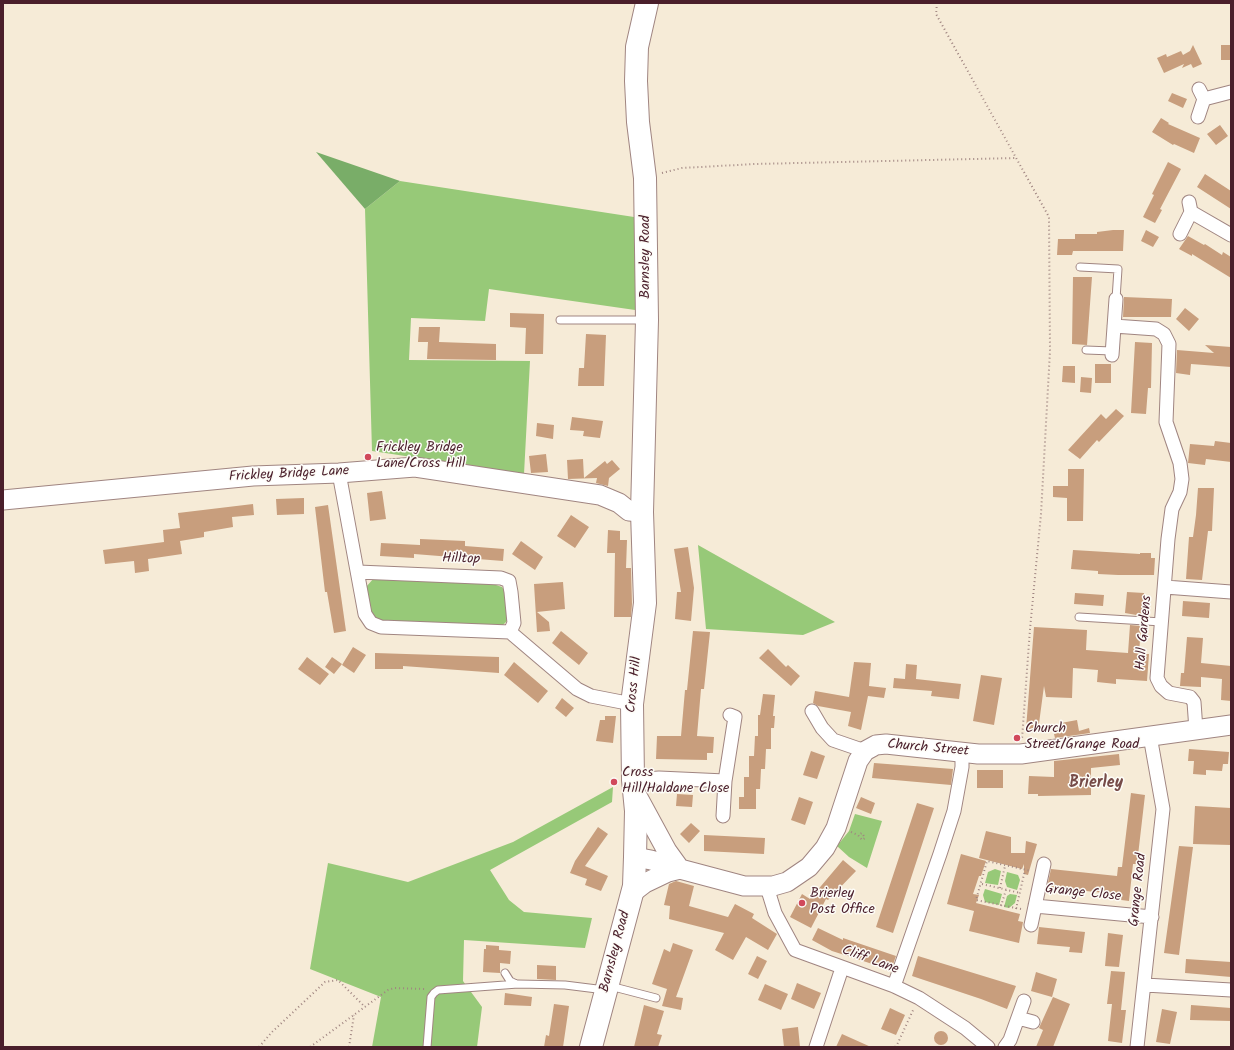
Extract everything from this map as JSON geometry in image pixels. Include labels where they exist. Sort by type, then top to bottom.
[{"type":"highway","name":"Barnsley Road","points":[[642,512],[647,320],[645,178],[638,122],[636,81],[638,47],[647,3]]},
{"type":"highway","name":"Cross Hill","points":[[635,857],[632,704],[645,603],[642,512]]},
{"type":"highway","name":"Barnsley Road","points":[[591,1047],[632,894],[635,857]]},
{"type":"street","points":[[1198,117],[1202,94],[1231,92]]},
{"type":"street","points":[[1180,234],[1190,207],[1231,236]]},
{"type":"street","points":[[1112,353],[1116,299]]},
{"type":"street","name":"Hall Gardens","points":[[1114,326],[1156,329],[1164,334],[1169,344],[1166,422],[1180,463],[1182,479],[1180,492],[1172,509],[1168,539],[1157,678],[1161,686],[1169,693],[1190,697],[1194,702],[1196,730]]},
{"type":"street","name":"Frickley Bridge Lane","points":[[3,500],[253,476],[339,473],[415,467],[600,495],[630,511],[642,512]]},
{"type":"street","points":[[339,473],[365,614],[372,623],[381,627],[510,632],[577,689],[591,696],[632,704]]},
{"type":"street","name":"Hilltop","points":[[358,572],[501,578],[509,581],[514,623],[510,632]]},
{"type":"street","points":[[1165,587],[1231,592]]},
{"type":"street","points":[[635,857],[651,860],[744,886],[767,887],[787,882],[809,867],[825,848],[836,828],[858,761],[865,751],[834,740],[822,728],[812,711]]},
{"type":"street","points":[[723,816],[725,781],[735,717],[730,715]]},
{"type":"street","name":"Church Street","points":[[865,751],[876,745],[886,744],[962,752],[1021,754],[1231,725]]},
{"type":"street","name":"Grange Road","points":[[1137,1047],[1145,985],[1163,809],[1150,736]]},
{"type":"street","points":[[894,986],[954,811],[962,767],[962,752]]},
{"type":"street","points":[[680,869],[667,851],[634,786],[658,778],[725,781]]},
{"type":"street","points":[[632,894],[645,883],[668,872],[680,869]]},
{"type":"street","name":"Grange Close","points":[[1031,925],[1043,869]]},
{"type":"street","name":"Cliff Lane","points":[[767,887],[775,913],[795,950],[894,986],[919,998],[964,1028],[988,1047]]},
{"type":"street","name":"Grange Close","points":[[1035,909],[1152,917]]},
{"type":"street","points":[[816,1047],[842,968]]},
{"type":"street","points":[[1145,985],[1231,990]]},
{"type":"street","points":[[1005,1047],[1024,1001]]},
{"type":"street","points":[[1018,1018],[1032,1022]]},
{"type":"lane","points":[[1080,266],[1118,268],[1116,299]]},
{"type":"lane","points":[[560,320],[647,320]]},
{"type":"lane","points":[[1086,350],[1112,353]]},
{"type":"lane","points":[[1079,617],[1162,622]]},
{"type":"lane","points":[[505,973],[510,981],[518,984]]},
{"type":"lane","points":[[427,1047],[431,997],[438,990],[518,984],[565,985],[606,988],[656,998]]},
{"type":"path","points":[[937,3],[936,14],[1049,217],[1050,351],[1041,514],[1030,629],[1021,754]]},
{"type":"path","points":[[645,178],[682,168],[697,167],[1016,158]]},
{"type":"path","points":[[848,831],[858,835]]},
{"type":"path","points":[[1035,909],[1001,906],[976,900],[986,861],[1025,870],[1043,869]]},
{"type":"path","points":[[1000,888],[1005,866]]},
{"type":"path","points":[[1016,908],[1025,870]]},
{"type":"path","points":[[981,884],[1020,893]]},
{"type":"path","points":[[1001,906],[1006,890]]},
{"type":"path","points":[[259,1047],[272,1032],[325,982],[338,980],[364,1007]]},
{"type":"path","points":[[310,1047],[364,1007],[394,988],[438,990]]},
{"type":"path","points":[[895,1047],[919,998]]},
{"type":"path","points":[[349,1047],[355,1014]]},
{"type":"green space","points":[[316,152],[400,181],[365,209]]},
{"type":"green space","points":[[400,181],[634,217],[642,311],[489,289],[485,321],[411,318],[409,360],[530,361],[524,474],[372,451],[365,209]]},
{"type":"green space","points":[[698,545],[835,622],[803,635],[706,629]]},
{"type":"green space","points":[[374,578],[493,584],[502,587],[506,593],[508,620],[500,628],[387,622],[377,619],[372,615],[366,587]]},
{"type":"green space","points":[[613,787],[612,802],[490,870],[509,900],[524,912],[592,918],[585,948],[464,940],[463,981],[482,1007],[477,1047],[372,1047],[381,997],[310,969],[328,863],[408,882],[513,842]]},
{"type":"green space","points":[[855,814],[882,821],[867,868],[849,857],[837,846],[849,831]]},
{"type":"green space","points":[[995,869],[1001,871],[998,885],[985,883],[988,872]]},
{"type":"green space","points":[[1007,872],[1018,875],[1020,880],[1017,890],[1007,887],[1005,881]]},
{"type":"green space","points":[[985,889],[1002,894],[999,905],[985,902],[983,895]]},
{"type":"green space","points":[[1010,894],[1017,895],[1015,903],[1009,908],[1004,907],[1007,896]]},
{"type":"building","points":[[1193,45],[1202,64],[1193,68],[1191,64],[1182,68],[1184,64],[1164,73],[1157,58],[1166,54],[1167,57],[1181,51],[1183,55],[1190,51]]},
{"type":"building","points":[[1221,45],[1231,45],[1231,60],[1221,60]]},
{"type":"building","points":[[1172,93],[1187,99],[1183,108],[1168,101]]},
{"type":"building","points":[[1161,118],[1169,123],[1168,124],[1200,138],[1194,153],[1174,144],[1173,145],[1152,132]]},
{"type":"building","points":[[1220,125],[1228,136],[1216,145],[1207,134]]},
{"type":"building","points":[[1168,162],[1181,169],[1160,209],[1162,210],[1155,223],[1143,217],[1154,195],[1152,194]]},
{"type":"building","points":[[1205,174],[1231,191],[1231,209],[1197,187]]},
{"type":"building","points":[[1124,230],[1123,251],[1073,251],[1072,255],[1057,255],[1058,239],[1075,239],[1075,234],[1097,234],[1097,232]]},
{"type":"building","points":[[1146,230],[1159,237],[1153,247],[1141,241]]},
{"type":"building","points":[[1188,236],[1204,245],[1205,244],[1222,255],[1223,252],[1231,257],[1231,278],[1192,254],[1192,256],[1179,249]]},
{"type":"building","points":[[1073,277],[1092,277],[1087,345],[1072,344]]},
{"type":"building","points":[[1124,297],[1172,299],[1171,317],[1123,317]]},
{"type":"building","points":[[1185,308],[1199,319],[1189,331],[1176,319]]},
{"type":"building","points":[[510,313],[544,314],[543,354],[525,354],[526,328],[510,327]]},
{"type":"building","points":[[419,327],[440,327],[439,342],[496,344],[496,360],[427,359],[428,342],[418,342]]},
{"type":"building","points":[[586,334],[606,335],[604,386],[578,386],[579,368],[584,368]]},
{"type":"building","points":[[1135,342],[1152,343],[1151,388],[1148,388],[1146,414],[1131,413]]},
{"type":"building","points":[[1205,345],[1231,347],[1231,367],[1191,364],[1190,375],[1176,373],[1177,350],[1214,353]]},
{"type":"building","points":[[1095,364],[1111,364],[1111,383],[1095,383]]},
{"type":"building","points":[[1063,366],[1075,366],[1075,383],[1062,382]]},
{"type":"building","points":[[1081,377],[1092,378],[1091,393],[1080,392]]},
{"type":"building","points":[[1116,409],[1124,416],[1099,442],[1097,440],[1080,459],[1068,450],[1101,414],[1106,419]]},
{"type":"building","points":[[572,417],[603,421],[600,438],[583,436],[584,431],[570,430]]},
{"type":"building","points":[[537,423],[554,425],[553,439],[536,436]]},
{"type":"building","points":[[1215,441],[1231,443],[1231,462],[1206,459],[1205,465],[1188,463],[1190,444],[1214,446]]},
{"type":"building","points":[[546,454],[548,472],[531,473],[529,456]]},
{"type":"building","points":[[583,459],[584,478],[605,461],[607,464],[612,460],[620,469],[609,478],[608,486],[596,483],[597,478],[568,479],[567,460]]},
{"type":"building","points":[[1068,469],[1084,469],[1083,521],[1067,521],[1067,498],[1053,497],[1053,486],[1068,486]]},
{"type":"building","points":[[1198,488],[1214,488],[1212,531],[1208,531],[1202,580],[1186,579],[1189,537],[1193,537]]},
{"type":"building","points":[[382,491],[386,519],[370,521],[367,493]]},
{"type":"building","points":[[304,498],[304,514],[277,515],[276,499]]},
{"type":"building","points":[[253,504],[254,515],[232,517],[233,527],[204,532],[204,537],[180,541],[182,554],[148,559],[149,571],[135,573],[134,561],[105,564],[103,550],[164,542],[163,530],[180,528],[178,513]]},
{"type":"building","points":[[328,505],[346,631],[334,633],[327,592],[325,592],[315,507]]},
{"type":"building","points":[[571,515],[589,527],[575,548],[557,536]]},
{"type":"building","points":[[608,530],[620,531],[620,540],[627,540],[626,568],[631,568],[631,617],[614,617],[615,553],[607,553]]},
{"type":"building","points":[[420,539],[465,541],[465,546],[504,549],[503,561],[414,554],[414,558],[380,556],[381,543],[420,545]]},
{"type":"building","points":[[521,541],[543,557],[535,570],[512,554]]},
{"type":"building","points":[[688,547],[694,588],[691,621],[675,619],[677,592],[681,592],[674,549]]},
{"type":"building","points":[[1073,550],[1140,554],[1151,553],[1151,558],[1155,558],[1154,575],[1098,574],[1098,571],[1071,569]]},
{"type":"building","points":[[563,582],[565,609],[537,612],[549,622],[550,631],[537,632],[534,584]]},
{"type":"building","points":[[1127,592],[1144,593],[1142,616],[1125,613]]},
{"type":"building","points":[[1075,593],[1104,595],[1103,606],[1074,604]]},
{"type":"building","points":[[1183,601],[1210,603],[1209,618],[1182,616]]},
{"type":"building","points":[[1130,625],[1141,626],[1139,654],[1149,654],[1147,681],[1116,679],[1116,684],[1097,682],[1098,670],[1073,668],[1072,698],[1046,697],[1044,686],[1038,731],[1026,729],[1034,627],[1087,630],[1086,650],[1128,653]]},
{"type":"building","points":[[561,631],[588,653],[579,665],[552,643]]},
{"type":"building","points":[[693,631],[710,632],[704,689],[701,689],[697,736],[714,737],[713,753],[707,753],[707,760],[656,759],[657,736],[681,736],[685,690],[687,690]]},
{"type":"building","points":[[1187,637],[1203,638],[1201,663],[1231,666],[1231,701],[1221,700],[1222,679],[1201,677],[1201,687],[1180,686],[1181,673],[1184,673]]},
{"type":"building","points":[[353,647],[366,655],[354,673],[342,665]]},
{"type":"building","points":[[768,649],[786,667],[788,665],[800,676],[791,686],[759,658]]},
{"type":"building","points":[[375,653],[499,657],[499,673],[403,666],[403,669],[375,669]]},
{"type":"building","points":[[307,657],[329,674],[320,685],[298,669]]},
{"type":"building","points":[[332,657],[342,664],[334,674],[325,667]]},
{"type":"building","points":[[514,662],[548,691],[538,703],[504,675]]},
{"type":"building","points":[[854,662],[871,663],[869,686],[886,688],[884,698],[868,696],[861,730],[848,726],[851,712],[818,706],[813,703],[815,691],[849,697]]},
{"type":"building","points":[[906,664],[917,665],[916,679],[961,684],[959,699],[931,696],[932,691],[893,688],[894,678],[905,679]]},
{"type":"building","points":[[981,675],[1002,678],[994,725],[973,721]]},
{"type":"building","points":[[763,694],[775,695],[773,716],[775,716],[774,728],[771,728],[771,749],[766,749],[765,769],[761,769],[760,789],[756,789],[756,809],[739,809],[739,797],[744,797],[744,777],[749,777],[749,756],[754,756],[755,736],[758,736],[758,715],[760,715]]},
{"type":"building","points":[[562,698],[574,708],[566,717],[555,708]]},
{"type":"building","points":[[605,716],[616,716],[613,743],[596,741],[600,720],[605,720]]},
{"type":"building","points":[[1077,720],[1079,731],[1089,728],[1090,733],[1055,738],[1054,734],[1063,732],[1061,723]]},
{"type":"building","points":[[1189,749],[1229,752],[1228,764],[1223,764],[1222,771],[1206,770],[1206,775],[1193,774],[1194,761],[1188,761]]},
{"type":"building","points":[[811,751],[825,756],[817,779],[803,775]]},
{"type":"building","points":[[1119,754],[1120,765],[1091,768],[1091,795],[1038,796],[1038,794],[1028,794],[1029,776],[1054,777],[1054,761]]},
{"type":"building","points":[[874,763],[953,769],[951,785],[872,778]]},
{"type":"building","points":[[977,770],[1003,770],[1003,788],[977,788]]},
{"type":"building","points":[[1131,793],[1145,795],[1137,864],[1133,864],[1129,901],[1114,899],[1115,894],[1047,887],[1051,869],[1117,876],[1118,867],[1122,867]]},
{"type":"building","points":[[677,794],[693,795],[692,807],[676,806]]},
{"type":"building","points":[[799,797],[813,802],[805,825],[791,820]]},
{"type":"building","points":[[861,797],[875,803],[871,814],[856,808]]},
{"type":"building","points":[[917,803],[934,808],[893,933],[876,927]]},
{"type":"building","points":[[1195,806],[1231,808],[1231,845],[1193,844]]},
{"type":"building","points":[[691,823],[700,831],[689,843],[680,834]]},
{"type":"building","points":[[598,827],[608,834],[585,866],[608,876],[601,891],[585,885],[587,879],[570,873],[575,861]]},
{"type":"building","points":[[986,831],[1011,837],[1011,853],[1025,853],[1026,841],[1037,844],[1028,875],[1024,874],[1024,864],[1022,869],[979,858]]},
{"type":"building","points":[[704,835],[765,838],[764,854],[704,851]]},
{"type":"building","points":[[1179,846],[1193,847],[1179,955],[1164,953]]},
{"type":"building","points":[[961,854],[986,861],[973,894],[979,895],[976,903],[1020,914],[1018,921],[1023,922],[1019,943],[969,931],[974,911],[947,904]]},
{"type":"building","points":[[843,860],[856,871],[828,900],[826,899],[811,928],[790,917],[802,894],[810,899]]},
{"type":"building","points":[[676,881],[694,886],[689,906],[728,917],[735,904],[754,914],[752,918],[777,934],[768,950],[746,937],[733,960],[715,950],[724,933],[669,919],[670,906],[664,905],[669,884]]},
{"type":"building","points":[[1039,927],[1085,932],[1082,953],[1069,952],[1070,947],[1037,944]]},
{"type":"building","points":[[818,928],[843,940],[843,938],[896,956],[891,970],[832,951],[812,940]]},
{"type":"building","points":[[1108,933],[1123,935],[1119,967],[1105,966]]},
{"type":"building","points":[[673,943],[693,950],[676,997],[683,998],[681,1010],[662,1006],[667,989],[652,984],[664,949],[670,952]]},
{"type":"building","points":[[486,945],[499,946],[499,950],[511,951],[510,964],[500,963],[500,973],[483,972],[484,949],[486,949]]},
{"type":"building","points":[[757,956],[767,961],[758,979],[748,974]]},
{"type":"building","points":[[918,956],[1016,986],[1007,1009],[912,976]]},
{"type":"building","points":[[1186,959],[1231,962],[1231,977],[1185,973]]},
{"type":"building","points":[[537,965],[556,966],[556,980],[537,979]]},
{"type":"building","points":[[1111,971],[1125,972],[1121,1010],[1126,1010],[1122,1043],[1108,1041],[1112,1004],[1107,1004]]},
{"type":"building","points":[[1036,972],[1057,979],[1052,997],[1031,991]]},
{"type":"building","points":[[797,983],[821,993],[814,1009],[791,999]]},
{"type":"building","points":[[765,984],[788,994],[781,1010],[758,1000]]},
{"type":"building","points":[[505,993],[532,997],[531,1006],[504,1005]]},
{"type":"building","points":[[1053,997],[1070,1004],[1053,1047],[1036,1047],[1043,1030],[1039,1028]]},
{"type":"building","points":[[554,1004],[569,1006],[563,1047],[544,1047],[546,1035],[549,1036]]},
{"type":"building","points":[[644,1005],[664,1011],[657,1034],[662,1035],[658,1047],[634,1047]]},
{"type":"building","points":[[1191,1005],[1231,1008],[1231,1021],[1190,1020]]},
{"type":"building","points":[[890,1008],[905,1015],[896,1035],[881,1029]]},
{"type":"building","points":[[1162,1009],[1177,1012],[1170,1044],[1156,1042]]},
{"type":"building","points":[[798,1027],[800,1047],[784,1047],[782,1029]]},
{"type":"building","points":[[941,1031],[946,1033],[948,1038],[946,1043],[941,1045],[936,1043],[934,1038],[936,1033]]},
{"type":"building","points":[[842,1034],[871,1047],[836,1047]]},
{"type":"place","name":"Frickley Bridge Lane/Cross Hill","points":[[368,457]]},
{"type":"place","name":"Church Street/Grange Road","points":[[1017,738]]},
{"type":"place","name":"Cross Hill/Haldane Close","points":[[614,782]]},
{"type":"place","name":"Brierley Post Office","points":[[802,903]]},
{"type":"district","name":"Brierley","points":[[1096,784]]}]
